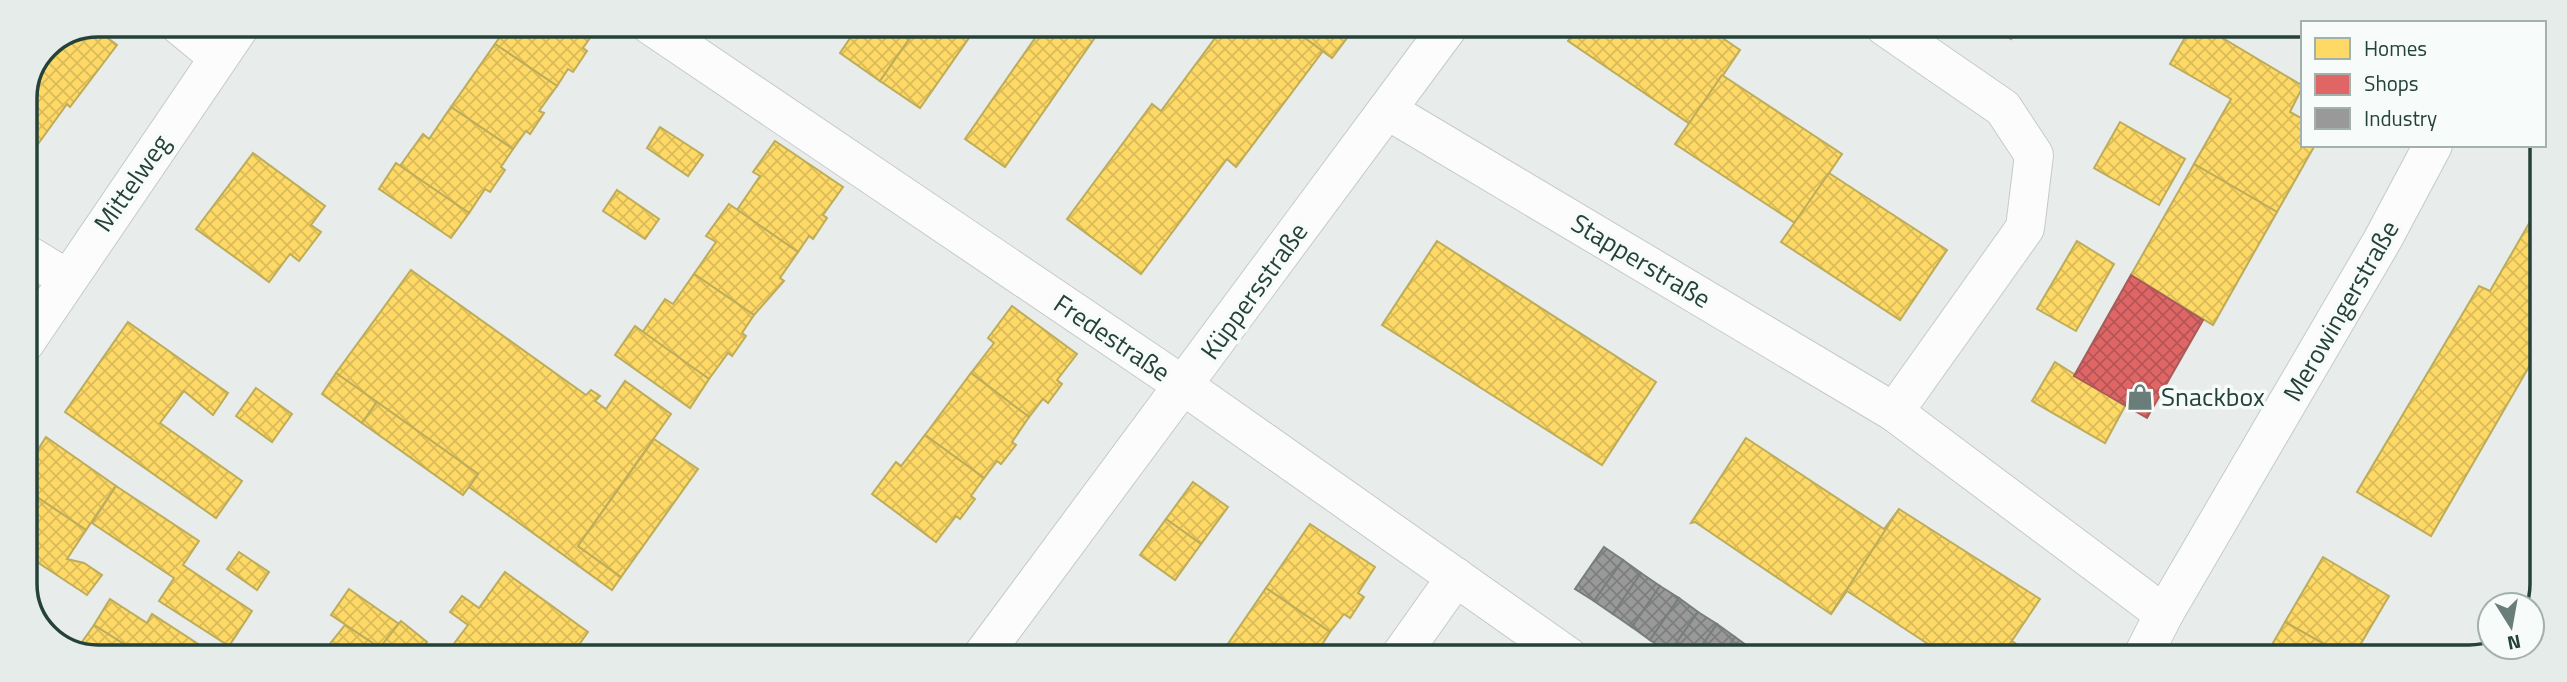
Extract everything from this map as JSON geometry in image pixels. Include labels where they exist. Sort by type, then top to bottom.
[{"type":"street","points":[[194,37],[218,57]]},
{"type":"street","name":"Mittelweg","points":[[37,324],[232,37]]},
{"type":"street","name":"Fredestraße","points":[[668,37],[1184,386],[1552,645]]},
{"type":"street","name":"Küppersstraße","points":[[990,645],[1441,37]]},
{"type":"street","points":[[1894,412],[2025,228],[2034,155],[2003,108],[1900,37]]},
{"type":"street","name":"Stapperstraße","points":[[1387,110],[1894,412],[2164,614]]},
{"type":"street","name":"Merowingerstraße","points":[[2148,645],[2383,239],[2431,147]]},
{"type":"street","points":[[37,261],[66,278]]},
{"type":"street","points":[[1408,645],[1457,578]]},
{"type":"building: Homes","points":[[106,37],[117,45],[70,107],[67,104],[37,145],[38,86],[47,64],[74,41]]},
{"type":"building: Homes","points":[[500,37],[591,37],[583,48],[587,51],[573,72],[568,69],[557,86],[495,44]]},
{"type":"building: Homes","points":[[851,37],[911,37],[880,81],[840,53]]},
{"type":"building: Homes","points":[[911,37],[970,37],[920,108],[880,81]]},
{"type":"building: Homes","points":[[1036,37],[1095,37],[1005,167],[965,139]]},
{"type":"building: Homes","points":[[1216,37],[1304,37],[1323,51],[1236,167],[1227,159],[1141,274],[1067,219],[1152,104],[1161,111]]},
{"type":"building: Homes","points":[[1304,37],[1348,37],[1332,58]]},
{"type":"building: Homes","points":[[1571,37],[1721,37],[1740,50],[1690,124],[1568,41]]},
{"type":"building: Homes","points":[[2185,37],[2221,37],[2301,85],[2290,112],[2301,118],[2301,147],[2314,147],[2277,212],[2194,164],[2231,99],[2170,64]]},
{"type":"building: Homes","points":[[495,44],[557,86],[539,111],[544,113],[530,134],[526,131],[513,149],[451,107]]},
{"type":"building: Homes","points":[[1722,75],[1842,154],[1795,223],[1675,144]]},
{"type":"building: Homes","points":[[451,107],[513,149],[501,167],[505,170],[490,192],[485,189],[469,213],[400,166],[423,134],[429,139]]},
{"type":"building: Homes","points":[[2120,122],[2185,159],[2159,205],[2094,168]]},
{"type":"building: Homes","points":[[660,127],[703,155],[688,176],[647,148]]},
{"type":"building: Homes","points":[[775,141],[843,187],[823,215],[827,218],[813,239],[809,236],[798,252],[737,210],[760,176],[753,172]]},
{"type":"building: Homes","points":[[253,153],[325,206],[311,225],[321,232],[299,261],[290,254],[269,282],[196,229]]},
{"type":"building: Homes","points":[[396,163],[469,213],[451,238],[379,189]]},
{"type":"building: Homes","points":[[2194,164],[2277,212],[2213,325],[2131,275]]},
{"type":"building: Homes","points":[[1829,173],[1947,250],[1900,320],[1781,242]]},
{"type":"building: Homes","points":[[617,190],[659,219],[645,239],[603,211]]},
{"type":"building: Homes","points":[[729,204],[798,252],[780,278],[784,281],[754,315],[694,274],[716,242],[706,236]]},
{"type":"building: Homes","points":[[2530,222],[2530,365],[2431,536],[2357,492],[2479,286],[2490,291]]},
{"type":"building: Homes","points":[[1437,241],[1656,382],[1602,465],[1382,325]]},
{"type":"building: Homes","points":[[2077,241],[2114,264],[2076,331],[2037,309]]},
{"type":"building: Homes","points":[[411,270],[586,395],[591,390],[600,396],[595,401],[606,409],[625,381],[671,414],[578,546],[621,577],[612,590],[469,487],[478,474],[336,373]]},
{"type":"building: Homes","points":[[694,274],[754,315],[742,333],[746,336],[732,356],[728,353],[709,379],[642,333],[665,299],[673,304]]},
{"type":"building: Homes","points":[[1012,306],[1077,354],[1057,380],[1062,384],[1048,403],[1043,399],[1029,417],[971,373],[994,343],[988,338]]},
{"type":"building: Homes","points":[[128,322],[228,393],[213,415],[184,391],[160,423],[242,481],[216,518],[65,412]]},
{"type":"building: Homes","points":[[635,326],[709,379],[690,408],[615,355]]},
{"type":"building: Homes","points":[[2055,362],[2125,406],[2105,443],[2032,401]]},
{"type":"building: Homes","points":[[336,373],[377,402],[362,423],[322,394]]},
{"type":"building: Homes","points":[[971,373],[1029,417],[1012,442],[1016,445],[1001,464],[997,461],[984,478],[925,435]]},
{"type":"building: Homes","points":[[256,388],[292,414],[272,442],[236,416]]},
{"type":"building: Homes","points":[[377,402],[478,474],[463,495],[362,423]]},
{"type":"building: Homes","points":[[925,435],[984,478],[971,496],[975,499],[960,519],[956,516],[936,542],[872,494],[896,462],[901,466]]},
{"type":"building: Homes","points":[[46,437],[116,486],[86,530],[37,497],[37,451]]},
{"type":"building: Homes","points":[[1746,438],[1884,529],[1899,509],[1831,614],[1695,522],[1691,523]]},
{"type":"building: Homes","points":[[654,439],[698,469],[621,577],[578,546]]},
{"type":"building: Homes","points":[[1193,482],[1228,507],[1201,544],[1166,519]]},
{"type":"building: Homes","points":[[116,486],[199,541],[183,565],[252,611],[230,645],[159,601],[174,578],[92,523]]},
{"type":"building: Homes","points":[[37,497],[86,530],[67,559],[84,563],[102,575],[87,595],[37,562]]},
{"type":"building: Homes","points":[[1899,509],[2040,599],[2009,645],[1930,645],[1847,591],[1831,614]]},
{"type":"building: Homes","points":[[1166,519],[1201,544],[1175,580],[1140,555]]},
{"type":"building: Homes","points":[[1310,524],[1375,567],[1358,593],[1364,597],[1350,618],[1344,614],[1330,632],[1266,588]]},
{"type":"building: Homes","points":[[239,552],[269,572],[257,590],[227,569]]},
{"type":"building: Homes","points":[[2323,557],[2389,596],[2360,645],[2326,645],[2285,622]]},
{"type":"building: Homes","points":[[505,572],[588,632],[579,645],[453,645],[468,625],[450,612],[462,596],[479,608]]},
{"type":"building: Homes","points":[[1266,588],[1330,632],[1322,645],[1227,645]]},
{"type":"building: Homes","points":[[349,589],[399,624],[382,645],[376,645],[331,615]]},
{"type":"building: Homes","points":[[110,599],[147,623],[152,614],[200,645],[125,645],[94,625]]},
{"type":"building: Homes","points":[[401,621],[427,642],[424,645],[382,645]]},
{"type":"building: Homes","points":[[2285,622],[2326,645],[2272,645]]},
{"type":"building: Homes","points":[[94,625],[125,645],[98,645],[82,642]]},
{"type":"building: Homes","points":[[345,625],[375,645],[329,645]]},
{"type":"building: Shops","points":[[2131,275],[2203,320],[2147,418],[2074,376]]},
{"type":"building: Industry","points":[[1604,547],[1623,560],[1594,601],[1575,589]]},
{"type":"building: Industry","points":[[1623,560],[1641,573],[1613,614],[1594,601]]},
{"type":"building: Industry","points":[[1641,573],[1660,586],[1632,627],[1613,614]]},
{"type":"building: Industry","points":[[1660,586],[1679,598],[1650,640],[1632,627]]},
{"type":"building: Industry","points":[[1679,598],[1698,612],[1675,645],[1657,645],[1650,640]]},
{"type":"building: Industry","points":[[1698,612],[1717,624],[1702,645],[1675,645]]},
{"type":"building: Industry","points":[[1717,624],[1735,637],[1729,645],[1702,645]]},
{"type":"building: Industry","points":[[1735,637],[1746,645],[1729,645]]},
{"type":"place","name":"Snackbox","points":[[2140,397]]}]
